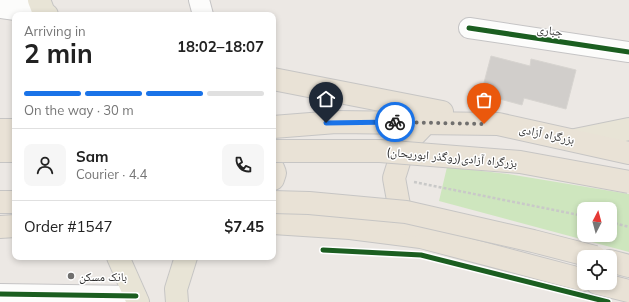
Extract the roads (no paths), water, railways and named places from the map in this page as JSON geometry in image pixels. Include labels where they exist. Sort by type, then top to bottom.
[{"type":"highway","points":[[276,80],[498,124]]},
{"type":"highway","name":"بزرگراه آزادی","points":[[276,126],[336,122],[498,124],[629,152]]},
{"type":"highway","points":[[421,237],[400,211],[394,178],[404,146],[427,122]]},
{"type":"highway","points":[[0,130],[12,130]]},
{"type":"highway","points":[[0,150],[12,151]]},
{"type":"highway","name":"بزرگراه آزادی(روگذر ابوریحان)","points":[[276,151],[380,151],[520,162],[629,182]]},
{"type":"highway","points":[[0,202],[12,202]]},
{"type":"highway","points":[[276,202],[309,203],[406,212],[577,252]]},
{"type":"highway","points":[[276,223],[350,228],[421,237],[577,278]]},
{"type":"highway","points":[[0,227],[12,226]]},
{"type":"highway","points":[[617,263],[629,266]]},
{"type":"highway","points":[[617,288],[629,291]]},
{"type":"main road","points":[[0,7],[43,9]]},
{"type":"main road","points":[[575,140],[629,129]]},
{"type":"main road","points":[[119,260],[137,299]]},
{"type":"main road","points":[[177,302],[176,289],[185,260]]},
{"type":"street","points":[[199,0],[202,12]]},
{"type":"street","name":"جباری","points":[[469,28],[629,52]]},
{"type":"street","points":[[0,294],[137,299]]},
{"type":"place","name":"بانک مسکن","points":[[71,276]]}]
